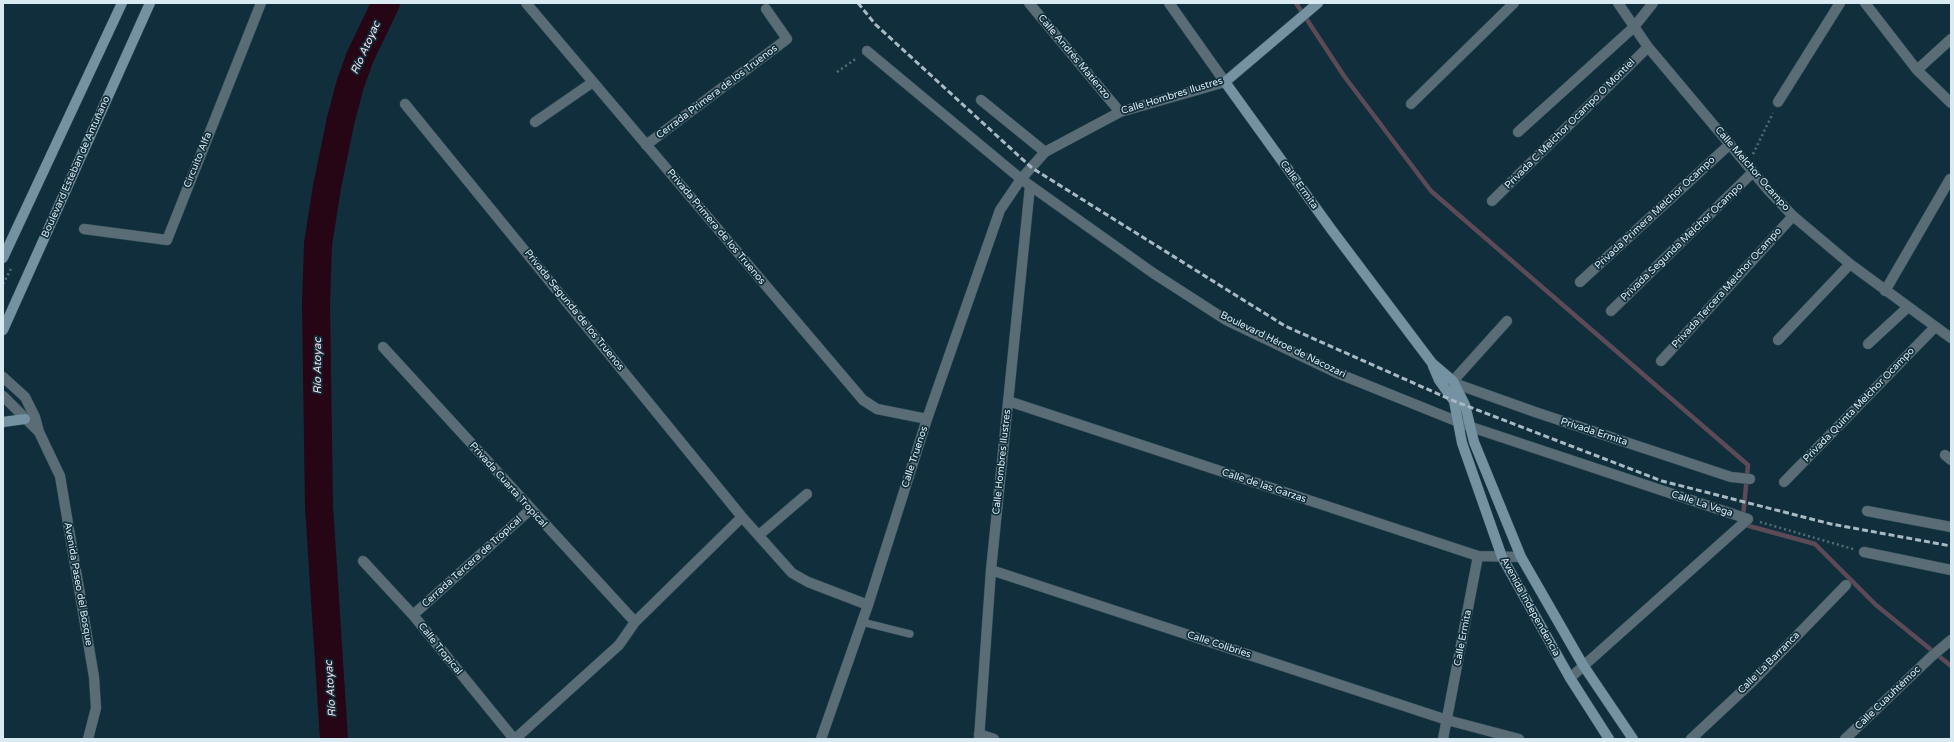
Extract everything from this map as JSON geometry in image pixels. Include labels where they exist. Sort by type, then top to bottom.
[{"type":"street","points":[[3,258],[122,3]]},
{"type":"street","name":"Boulevard Esteban de Antuñano","points":[[3,330],[150,3]]},
{"type":"street","name":"Circuito Alfa","points":[[84,229],[166,240],[261,3]]},
{"type":"street","name":"Privada Primera de los Truenos","points":[[526,3],[863,400],[877,409],[927,419]]},
{"type":"street","name":"Calle Andrés Matienzo","points":[[1029,3],[1120,112]]},
{"type":"street","name":"Calle Ermita","points":[[1170,3],[1330,229],[1432,363],[1452,381]]},
{"type":"street","name":"Calle Hombres Ilustres","points":[[1021,180],[1045,152],[1120,112],[1225,82],[1318,3]]},
{"type":"street","points":[[1411,104],[1514,3]]},
{"type":"street","name":"Calle Melchor Ocampo","points":[[1618,3],[1648,47],[1792,216],[1885,291],[1951,338]]},
{"type":"street","points":[[1518,132],[1634,27],[1653,3]]},
{"type":"street","points":[[1778,102],[1840,3]]},
{"type":"street","points":[[1865,3],[1917,70],[1951,103]]},
{"type":"street","name":"Cerrada Primera de los Truenos","points":[[646,145],[787,39],[766,9]]},
{"type":"street","points":[[1917,70],[1951,39]]},
{"type":"street","name":"Privada C Melchor Ocampo O Montiel","points":[[1492,201],[1648,47]]},
{"type":"street","name":"Boulevard Héroe de Nacozari","points":[[867,51],[1021,180],[1153,273],[1226,320],[1337,373],[1457,421]]},
{"type":"street","points":[[535,122],[593,82]]},
{"type":"street","points":[[981,100],[1045,152]]},
{"type":"street","name":"Privada Segunda de los Truenos","points":[[405,104],[742,517],[792,573],[808,582],[868,605]]},
{"type":"street","name":"Privada Primera Melchor Ocampo","points":[[1580,282],[1730,144]]},
{"type":"street","name":"Privada Segunda Melchor Ocampo","points":[[1611,311],[1750,168]]},
{"type":"street","points":[[1885,291],[1950,179]]},
{"type":"street","name":"Calle Truenos","points":[[821,739],[868,605],[927,419],[1000,210],[1021,180]]},
{"type":"street","name":"Calle Hombres Ilustres","points":[[979,736],[991,570],[1030,186]]},
{"type":"street","name":"Privada Tercera Melchor Ocampo","points":[[1661,361],[1792,216]]},
{"type":"street","points":[[1778,340],[1850,264]]},
{"type":"street","points":[[1868,344],[1908,308]]},
{"type":"street","points":[[1452,381],[1507,321]]},
{"type":"street","name":"Privada Quinta Melchor Ocampo","points":[[1784,482],[1935,327]]},
{"type":"street","name":"Privada Cuarta Tropical","points":[[383,347],[634,622]]},
{"type":"street","name":"Calle Ermita","points":[[1432,363],[1439,380]]},
{"type":"street","name":"Avenida Paseo del Bosque","points":[[3,377],[25,397],[35,417],[39,432],[60,476],[94,677],[96,708],[88,739]]},
{"type":"street","name":"Avenida Independencia","points":[[1439,380],[1454,400],[1462,443],[1502,557],[1570,678],[1609,739]]},
{"type":"street","name":"Privada Ermita","points":[[1439,380],[1452,381],[1535,412],[1731,477],[1750,479]]},
{"type":"street","name":"Avenida Independencia","points":[[1452,381],[1465,405],[1474,442],[1521,557],[1582,665],[1633,739]]},
{"type":"street","name":"Avenida Paseo del Bosque","points":[[3,396],[39,432]]},
{"type":"street","name":"Calle de las Garzas","points":[[1008,401],[1478,556],[1521,557]]},
{"type":"street","points":[[3,422],[25,419]]},
{"type":"street","name":"Calle La Vega","points":[[1457,421],[1471,427],[1748,519]]},
{"type":"street","points":[[758,535],[807,494]]},
{"type":"street","name":"Cerrada Tercera de Tropical","points":[[413,615],[531,509]]},
{"type":"street","points":[[1867,511],[1951,527]]},
{"type":"street","points":[[515,739],[619,645],[634,622],[742,517]]},
{"type":"street","points":[[1570,678],[1582,665],[1748,519]]},
{"type":"street","points":[[1864,552],[1951,570]]},
{"type":"street","name":"Calle Ermita","points":[[1443,739],[1448,720],[1478,556]]},
{"type":"street","name":"Calle Tropical","points":[[363,561],[413,615],[515,739]]},
{"type":"street","name":"Calle Colibríes","points":[[991,570],[1448,720],[1519,739]]},
{"type":"street","name":"Calle La Barranca","points":[[1691,739],[1753,681],[1846,585]]},
{"type":"street","name":"Calle Cuauhtémoc","points":[[1844,739],[1951,640]]},
{"type":"street","points":[[979,736],[994,739]]},
{"type":"lane","points":[[862,622],[910,634]]},
{"type":"path","points":[[837,72],[867,51]]},
{"type":"path","points":[[1750,168],[1778,102]]},
{"type":"path","points":[[1748,519],[1864,552]]},
{"type":"waterway","name":"Río Atoyac","points":[[334,739],[319,506],[316,305],[318,244],[327,187],[341,119],[350,85],[360,57],[386,3]]},
{"type":"waterway","points":[[1296,3],[1344,76],[1431,191],[1748,465],[1743,517]]},
{"type":"waterway","points":[[1742,524],[1815,544],[1876,605],[1951,666]]},
{"type":"railway","points":[[858,3],[875,24],[1032,168],[1285,326],[1454,401],[1662,481],[1831,524],[1951,546]]}]
